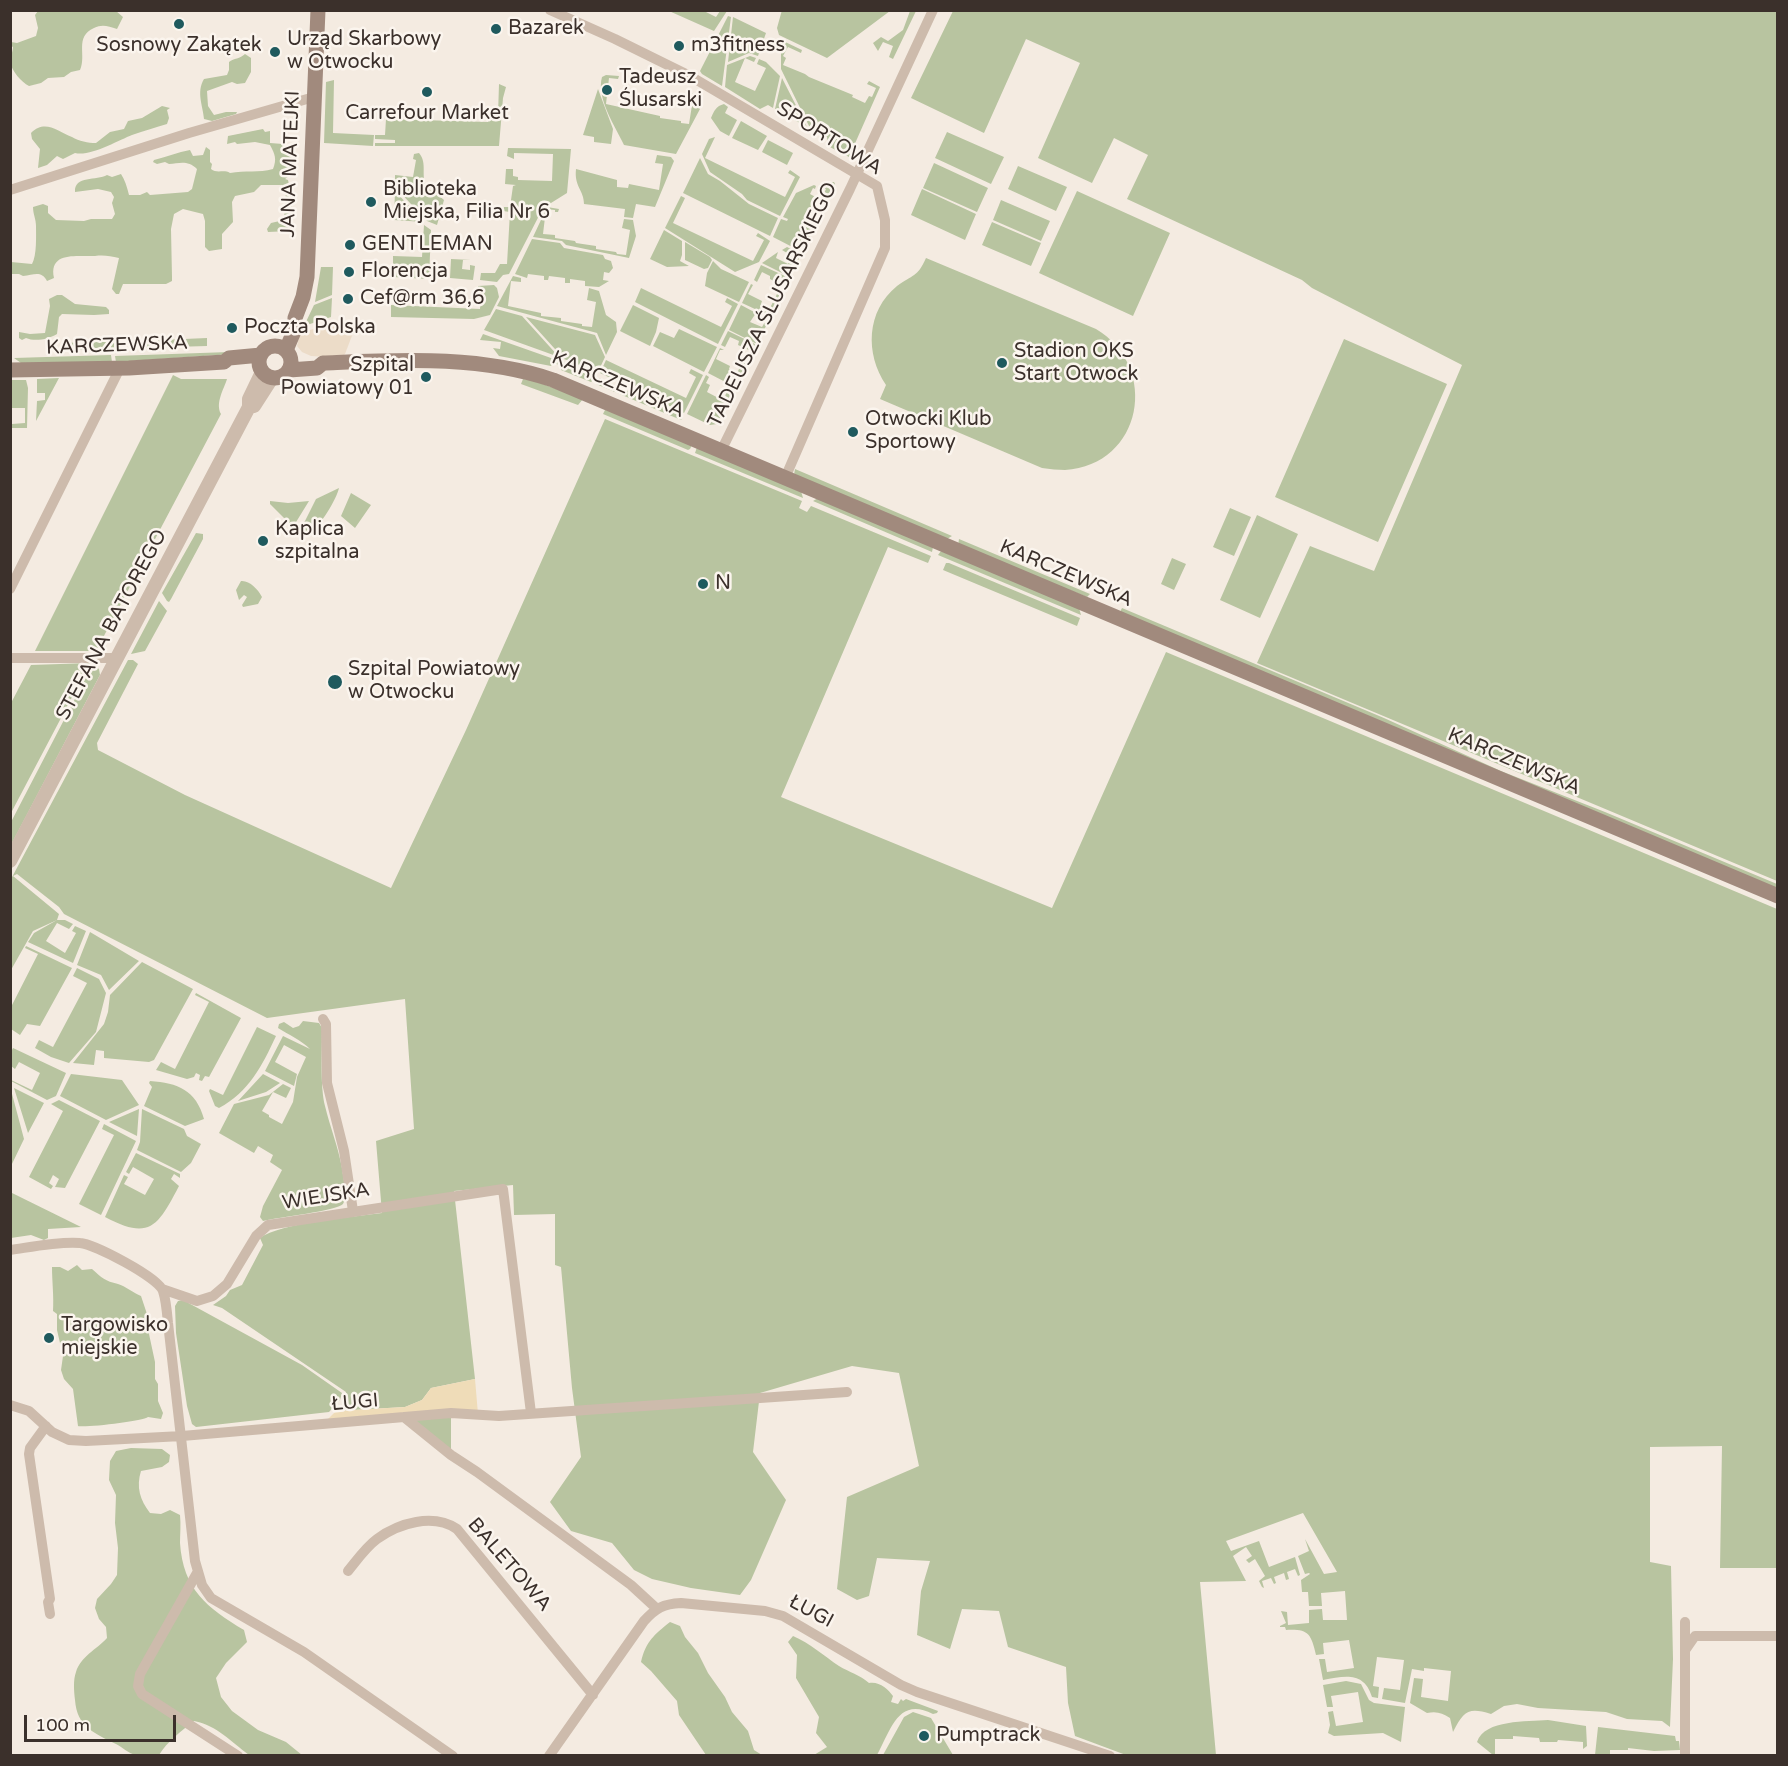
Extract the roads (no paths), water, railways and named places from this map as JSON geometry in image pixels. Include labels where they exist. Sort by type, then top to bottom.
[{"type":"main road","name":"JANA MATEJKI","points":[[285,356],[290,319],[295,318],[303,297],[308,270],[318,10]]},
{"type":"main road","points":[[269,347],[285,356],[281,377],[264,368],[269,347]]},
{"type":"main road","name":"KARCZEWSKA","points":[[285,356],[317,368],[323,363],[447,361],[487,364],[522,370],[589,393],[721,451],[1778,896]]},
{"type":"main road","name":"KARCZEWSKA","points":[[11,370],[120,368],[224,362],[229,358],[264,368]]},
{"type":"street","name":"SPORTOWA","points":[[550,10],[690,76],[877,186],[885,220],[885,248],[785,478]]},
{"type":"street","name":"TADEUSZA ŚLUSARSKIEGO","points":[[721,451],[856,175],[933,10]]},
{"type":"street","points":[[10,190],[189,133],[314,97]]},
{"type":"street","points":[[10,365],[11,370]]},
{"type":"street","points":[[10,589],[120,368]]},
{"type":"street","name":"STEFANA BATOREGO","points":[[10,861],[249,407],[249,399],[264,368]]},
{"type":"street","points":[[10,658],[116,658]]},
{"type":"street","points":[[323,1019],[326,1024],[327,1083],[344,1151],[353,1211]]},
{"type":"street","name":"WIEJSKA","points":[[162,1289],[190,1300],[209,1299],[223,1289],[256,1236],[268,1226],[503,1189],[531,1413]]},
{"type":"street","points":[[10,1250],[78,1242],[92,1246],[151,1277],[162,1289],[182,1436],[197,1572],[211,1598],[304,1652],[453,1755]]},
{"type":"street","name":"ŁUGI","points":[[182,1436],[450,1413],[499,1416],[847,1392]]},
{"type":"street","points":[[10,1405],[29,1411],[52,1432],[69,1440],[182,1436]]},
{"type":"street","points":[[404,1417],[451,1455],[631,1585],[656,1608],[644,1621],[549,1755]]},
{"type":"street","points":[[46,1426],[30,1448],[29,1454],[50,1599],[48,1602],[50,1614]]},
{"type":"street","name":"BALETOWA","points":[[348,1570],[375,1540],[388,1532],[419,1521],[448,1523],[457,1529],[593,1695]]},
{"type":"street","points":[[197,1572],[140,1674],[138,1686],[142,1694],[238,1755]]},
{"type":"street","name":"ŁUGI","points":[[656,1608],[681,1603],[765,1611],[783,1616],[901,1685],[917,1692],[1110,1755]]},
{"type":"street","points":[[1685,1622],[1685,1755]]},
{"type":"street","points":[[1685,1651],[1695,1636],[1778,1636]]},
{"type":"place","name":"Sosnowy Zakątek","points":[[179,24]]},
{"type":"place","name":"Bazarek","points":[[496,29]]},
{"type":"place","name":"m3fitness","points":[[679,46]]},
{"type":"place","name":"Urząd Skarbowy w Otwocku","points":[[275,52]]},
{"type":"place","name":"Tadeusz Ślusarski","points":[[607,90]]},
{"type":"place","name":"Carrefour Market","points":[[427,92]]},
{"type":"place","name":"Biblioteka Miejska, Filia Nr 6","points":[[371,202]]},
{"type":"place","name":"GENTLEMAN","points":[[350,245]]},
{"type":"place","name":"Florencja","points":[[349,272]]},
{"type":"place","name":"Cef@rm 36,6","points":[[348,299]]},
{"type":"place","name":"Poczta Polska","points":[[232,328]]},
{"type":"place","name":"Stadion OKS Start Otwock","points":[[1002,363]]},
{"type":"place","name":"Szpital Powiatowy 01","points":[[426,377]]},
{"type":"place","name":"Otwocki Klub Sportowy","points":[[853,432]]},
{"type":"place","name":"Kaplica szpitalna","points":[[263,541]]},
{"type":"place","name":"N","points":[[703,584]]},
{"type":"place","name":"Szpital Powiatowy w Otwocku","points":[[335,682]]},
{"type":"place","name":"Targowisko miejskie","points":[[49,1338]]},
{"type":"place","name":"Pumptrack","points":[[924,1736]]}]
